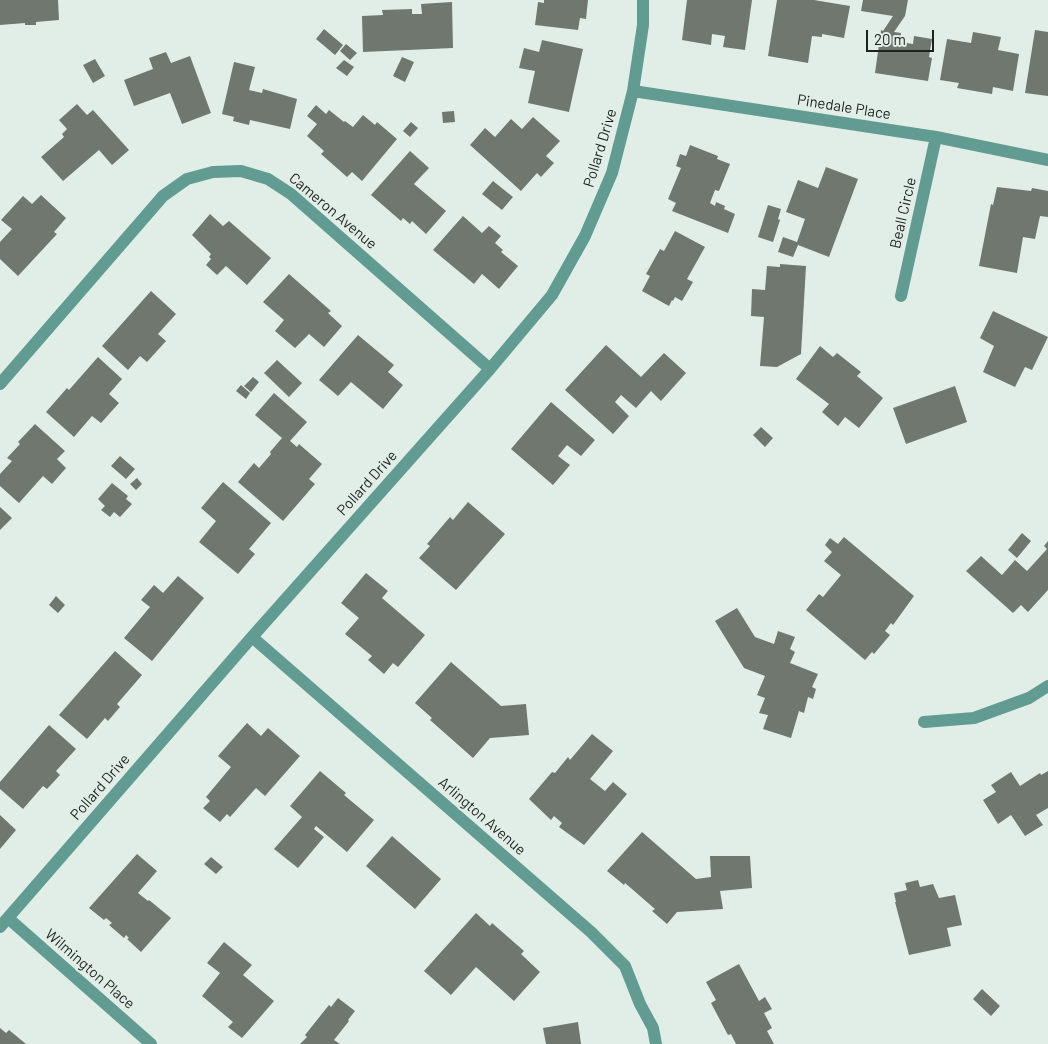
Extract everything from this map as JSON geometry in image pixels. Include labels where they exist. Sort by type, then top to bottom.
[{"type":"street","name":"Pollard Drive","points":[[4,923],[252,637],[490,369],[552,295],[585,236],[612,173],[633,91],[643,25],[643,0]]},
{"type":"street","name":"Pinedale Place","points":[[633,91],[936,137],[1048,160]]},
{"type":"street","name":"Beall Circle","points":[[901,296],[936,137]]},
{"type":"street","name":"Cameron Avenue","points":[[0,384],[163,196],[187,180],[213,172],[241,171],[268,179],[291,194],[490,369]]},
{"type":"street","name":"Arlington Avenue","points":[[252,637],[591,932],[624,966],[640,1004],[653,1028],[656,1044]]},
{"type":"street","points":[[924,722],[974,718],[1029,698],[1048,686]]},
{"type":"street","name":"Wilmington Place","points":[[4,923],[151,1044]]},
{"type":"building","points":[[0,0],[58,0],[59,20],[36,22],[36,25],[25,25],[25,23],[0,25]]},
{"type":"building","points":[[544,0],[588,0],[586,19],[580,18],[578,30],[535,25],[538,2],[544,3]]},
{"type":"building","points":[[687,0],[752,0],[745,50],[723,47],[725,36],[712,34],[711,45],[682,40]]},
{"type":"building","points":[[777,0],[814,0],[850,6],[844,38],[822,34],[822,37],[812,36],[808,63],[768,56]]},
{"type":"building","points":[[863,0],[908,0],[905,16],[894,32],[901,33],[900,42],[913,44],[914,36],[932,39],[929,57],[932,58],[928,81],[875,73],[881,30],[883,31],[893,16],[861,11]]},
{"type":"building","points":[[452,2],[453,48],[363,52],[362,16],[383,15],[382,10],[412,9],[412,14],[422,14],[421,4]]},
{"type":"building","points":[[324,29],[343,45],[335,55],[316,39]]},
{"type":"building","points":[[1035,30],[1048,32],[1048,96],[1025,93]]},
{"type":"building","points":[[973,32],[1001,37],[998,50],[1019,54],[1013,91],[993,87],[992,94],[957,88],[959,83],[940,80],[947,39],[971,43]]},
{"type":"building","points":[[542,40],[583,49],[569,112],[528,103],[535,71],[519,68],[524,48],[539,52]]},
{"type":"building","points":[[346,44],[357,53],[350,60],[340,51]]},
{"type":"building","points":[[166,52],[171,63],[190,56],[211,113],[182,124],[170,93],[134,106],[124,80],[153,69],[149,58]]},
{"type":"building","points":[[402,57],[414,62],[405,82],[393,76]]},
{"type":"building","points":[[95,59],[105,76],[93,83],[83,65]]},
{"type":"building","points":[[344,60],[354,67],[347,76],[336,68]]},
{"type":"building","points":[[234,62],[255,67],[249,90],[262,93],[263,89],[297,99],[290,129],[250,120],[249,125],[233,121],[234,117],[222,114]]},
{"type":"building","points":[[77,104],[87,115],[93,110],[129,150],[112,165],[99,150],[63,181],[41,157],[64,137],[62,134],[67,129],[59,120]]},
{"type":"building","points":[[316,105],[326,114],[329,110],[353,127],[363,115],[375,125],[377,122],[397,139],[362,181],[352,172],[347,177],[321,154],[324,151],[307,136],[317,124],[307,116]]},
{"type":"building","points":[[454,111],[455,122],[443,123],[442,112]]},
{"type":"building","points":[[533,117],[560,141],[546,156],[554,163],[541,177],[537,173],[521,191],[470,145],[485,128],[495,137],[511,119],[522,129]]},
{"type":"building","points":[[411,122],[418,128],[410,137],[403,131]]},
{"type":"building","points":[[690,145],[718,156],[717,159],[730,164],[719,191],[715,190],[710,203],[715,206],[716,202],[725,206],[724,209],[735,214],[728,233],[672,211],[676,203],[668,199],[681,168],[676,166],[680,154],[686,156]]},
{"type":"building","points":[[410,151],[429,168],[414,184],[446,211],[426,234],[412,221],[410,224],[403,218],[401,221],[371,195]]},
{"type":"building","points":[[826,167],[858,179],[829,257],[798,245],[793,257],[778,252],[783,237],[797,242],[805,219],[786,212],[798,180],[818,188]]},
{"type":"building","points":[[493,181],[513,197],[502,210],[482,194]]},
{"type":"building","points":[[997,187],[1031,191],[1032,188],[1048,191],[1048,217],[1040,216],[1035,239],[1023,237],[1017,273],[979,266],[991,204],[993,205]]},
{"type":"building","points":[[41,195],[66,218],[54,232],[57,234],[18,276],[0,259],[0,242],[12,229],[1,220],[23,196],[32,204]]},
{"type":"building","points":[[768,205],[781,209],[778,219],[780,220],[773,242],[758,237]]},
{"type":"building","points":[[210,214],[223,226],[229,221],[271,258],[247,285],[226,266],[217,275],[206,265],[211,259],[209,257],[211,254],[192,235]]},
{"type":"building","points":[[463,216],[482,233],[489,226],[501,236],[495,243],[503,250],[501,252],[518,266],[499,289],[482,274],[474,284],[433,250]]},
{"type":"building","points":[[675,231],[705,247],[687,279],[693,282],[682,301],[675,297],[669,306],[642,291],[650,276],[646,274],[660,249],[664,251]]},
{"type":"building","points":[[780,264],[806,266],[801,354],[777,367],[760,366],[764,317],[751,316],[752,289],[765,290],[767,266],[780,267]]},
{"type":"building","points":[[289,274],[331,311],[328,313],[342,326],[324,347],[309,334],[295,348],[275,331],[284,320],[263,302]]},
{"type":"building","points":[[151,291],[176,314],[158,334],[166,341],[147,362],[140,356],[128,370],[102,346]]},
{"type":"building","points":[[993,311],[1048,337],[1032,370],[1025,367],[1015,387],[983,372],[994,346],[980,338]]},
{"type":"building","points":[[358,335],[394,365],[388,372],[403,385],[383,409],[351,382],[338,396],[319,380]]},
{"type":"building","points":[[606,345],[641,377],[664,353],[686,373],[661,401],[651,391],[636,408],[621,395],[615,402],[629,416],[613,434],[565,390]]},
{"type":"building","points":[[820,346],[833,357],[837,353],[861,372],[857,376],[883,398],[859,428],[845,417],[838,426],[822,412],[829,404],[796,379]]},
{"type":"building","points":[[98,357],[122,379],[109,394],[119,403],[101,423],[92,416],[74,437],[46,412],[67,388],[69,390]]},
{"type":"building","points":[[277,360],[302,383],[289,397],[264,373]]},
{"type":"building","points":[[253,377],[259,382],[251,392],[244,386]]},
{"type":"building","points":[[241,385],[250,393],[246,399],[236,391]]},
{"type":"building","points":[[955,386],[967,422],[906,444],[893,408]]},
{"type":"building","points":[[274,393],[307,422],[290,441],[297,447],[299,444],[322,464],[309,479],[315,484],[283,521],[238,482],[254,463],[259,468],[282,438],[255,415]]},
{"type":"building","points":[[551,402],[595,440],[581,456],[567,445],[558,456],[570,465],[553,485],[511,449]]},
{"type":"building","points":[[35,424],[65,451],[57,459],[66,468],[52,484],[43,476],[19,503],[0,486],[0,474],[12,461],[7,458],[20,444],[18,442]]},
{"type":"building","points":[[761,427],[773,438],[765,447],[753,435]]},
{"type":"building","points":[[120,456],[135,469],[126,479],[111,466]]},
{"type":"building","points":[[137,478],[142,484],[136,490],[130,484]]},
{"type":"building","points":[[223,482],[271,523],[249,549],[255,554],[238,574],[199,542],[216,521],[201,508]]},
{"type":"building","points":[[112,483],[128,496],[126,499],[132,504],[120,517],[114,512],[110,517],[101,510],[105,506],[98,499]]},
{"type":"building","points":[[468,502],[505,534],[456,590],[419,558],[430,546],[427,544],[450,517],[453,520]]},
{"type":"building","points":[[0,507],[12,518],[0,530]]},
{"type":"building","points":[[1022,533],[1031,541],[1017,558],[1008,550]]},
{"type":"building","points":[[844,537],[914,596],[893,625],[891,623],[885,631],[890,635],[874,654],[872,652],[865,660],[806,610],[819,594],[823,597],[841,575],[824,561],[832,552],[825,545],[830,538],[838,544]]},
{"type":"building","points":[[1048,541],[1048,590],[1028,612],[1021,605],[1013,613],[966,571],[981,556],[1002,575],[1015,560],[1027,571],[1047,549],[1044,546]]},
{"type":"building","points":[[366,573],[388,591],[382,598],[425,635],[398,667],[393,663],[384,674],[368,660],[372,656],[345,634],[359,618],[341,603]]},
{"type":"building","points":[[178,576],[204,598],[152,661],[124,638],[150,607],[141,600],[154,585],[163,593]]},
{"type":"building","points":[[56,596],[65,605],[58,613],[49,605]]},
{"type":"building","points":[[737,608],[755,637],[774,644],[778,631],[795,637],[790,649],[795,652],[790,663],[818,674],[812,687],[816,689],[813,699],[808,697],[804,713],[799,711],[791,738],[763,729],[768,715],[759,713],[765,698],[757,695],[765,676],[744,668],[715,621]]},
{"type":"building","points":[[115,651],[142,675],[117,704],[120,707],[108,721],[105,718],[87,739],[59,715]]},
{"type":"building","points":[[451,662],[501,706],[526,704],[529,735],[490,738],[473,758],[430,720],[432,718],[415,703]]},
{"type":"building","points":[[247,723],[261,736],[268,728],[300,756],[265,796],[256,788],[230,817],[227,814],[220,822],[203,808],[210,801],[206,797],[231,767],[218,756]]},
{"type":"building","points":[[49,725],[76,749],[56,771],[60,775],[47,789],[43,786],[23,809],[0,789],[0,782]]},
{"type":"building","points":[[592,734],[613,751],[590,779],[605,791],[613,782],[627,794],[584,845],[559,827],[562,823],[554,816],[551,820],[529,799],[552,772],[555,773],[568,757],[570,760]]},
{"type":"building","points":[[320,771],[346,793],[344,795],[374,820],[347,852],[316,826],[314,829],[324,837],[298,868],[274,849],[302,817],[290,806]]},
{"type":"building","points":[[1048,771],[1048,808],[1036,815],[1043,825],[1025,836],[1011,815],[998,824],[983,800],[996,792],[991,785],[1011,772],[1020,786],[1040,773],[1041,775]]},
{"type":"building","points":[[0,815],[16,830],[0,849]]},
{"type":"building","points":[[642,832],[696,879],[711,877],[710,856],[750,856],[752,888],[720,891],[723,909],[677,912],[667,924],[652,911],[655,909],[625,883],[624,885],[607,871]]},
{"type":"building","points":[[392,836],[441,879],[415,909],[366,866]]},
{"type":"building","points":[[137,854],[157,871],[138,893],[171,918],[141,952],[127,939],[129,938],[126,935],[124,938],[109,925],[112,923],[106,918],[104,920],[89,908]]},
{"type":"building","points":[[211,857],[223,867],[216,874],[204,864]]},
{"type":"building","points":[[918,880],[920,887],[933,884],[939,898],[955,895],[962,925],[947,928],[951,946],[909,955],[894,893],[907,890],[905,883]]},
{"type":"building","points":[[476,913],[490,926],[492,923],[524,951],[521,954],[540,972],[514,1001],[476,967],[451,995],[424,971]]},
{"type":"building","points":[[224,942],[252,965],[243,975],[274,1001],[242,1038],[228,1027],[233,1022],[202,996],[220,973],[207,963]]},
{"type":"building","points":[[739,964],[759,1001],[765,997],[772,1009],[764,1013],[772,1028],[767,1031],[774,1044],[736,1044],[731,1034],[728,1035],[711,1003],[716,1000],[706,982]]},
{"type":"building","points":[[982,989],[1000,1006],[991,1016],[973,999]]},
{"type":"building","points":[[338,998],[355,1011],[334,1040],[340,1044],[300,1044],[329,1005],[331,1007]]},
{"type":"building","points":[[578,1022],[581,1044],[546,1044],[543,1028]]},
{"type":"building","points":[[0,1028],[6,1033],[9,1030],[26,1044],[0,1044]]}]
